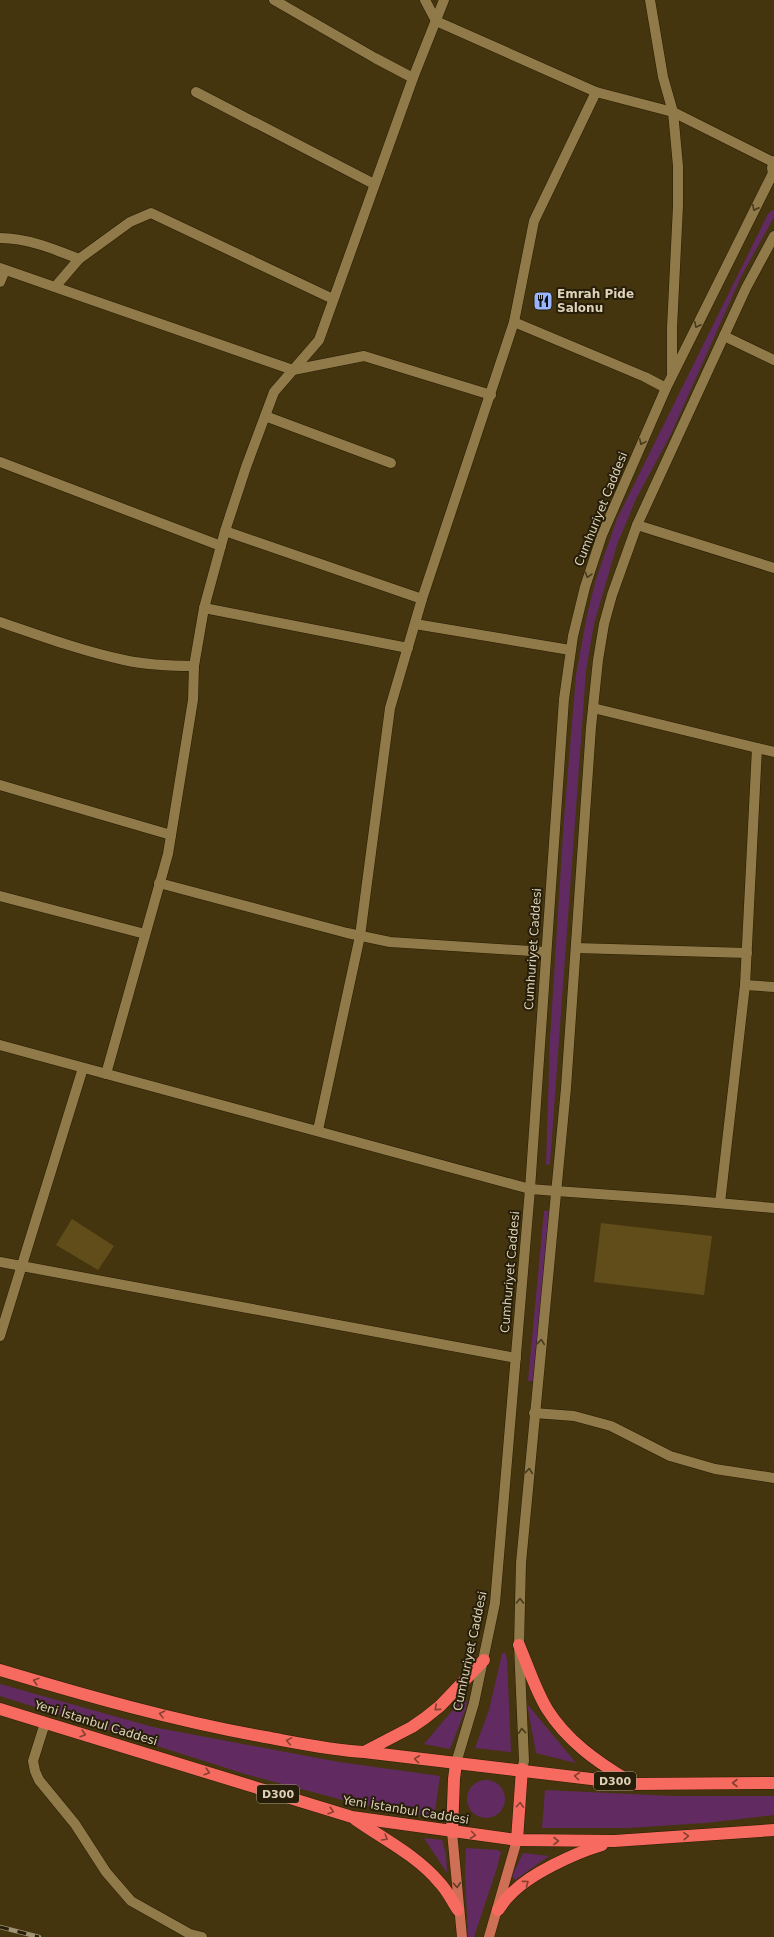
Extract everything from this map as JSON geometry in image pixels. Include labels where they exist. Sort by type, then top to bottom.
[{"type":"highway","points":[[519,1645],[536,1688],[547,1709],[558,1724],[584,1751],[633,1784]]},
{"type":"highway","points":[[364,1752],[397,1735],[425,1718],[440,1706],[484,1660]]},
{"type":"highway","name":"Yeni İstanbul Caddesi","points":[[0,1670],[67,1690],[214,1728],[340,1751],[364,1752],[522,1769],[633,1784],[774,1783]]},
{"type":"highway","name":"Yeni İstanbul Caddesi","points":[[0,1709],[352,1817],[517,1840],[614,1841],[774,1830]]},
{"type":"highway","points":[[452,1832],[456,1763]]},
{"type":"highway","points":[[517,1840],[522,1769]]},
{"type":"highway","points":[[352,1817],[397,1846],[422,1866],[440,1882],[458,1910]]},
{"type":"highway","points":[[498,1910],[510,1894],[534,1877],[583,1851],[614,1841]]},
{"type":"main road","points":[[452,1832],[458,1910],[462,1937]]},
{"type":"main road","points":[[490,1937],[517,1840]]},
{"type":"street","points":[[274,0],[374,58],[413,78]]},
{"type":"street","points":[[425,0],[436,21],[596,92],[673,112],[774,161]]},
{"type":"street","points":[[106,1074],[168,854],[193,700],[194,666],[204,608],[225,531],[274,392],[319,340],[374,184],[413,78],[444,0]]},
{"type":"street","points":[[651,1],[663,77],[673,112],[678,166],[678,206],[672,328],[672,375]]},
{"type":"street","points":[[196,92],[374,184]]},
{"type":"street","points":[[318,1130],[360,936],[390,708],[422,599],[514,322],[534,221],[596,92]]},
{"type":"street","name":"Cumhuriyet Caddesi","points":[[456,1763],[474,1703],[495,1603],[530,1189],[564,699],[570,650],[585,587],[602,535],[672,375],[773,176],[774,161]]},
{"type":"street","points":[[55,287],[79,259],[130,222],[151,213],[333,299]]},
{"type":"street","points":[[522,1769],[524,1761],[519,1645],[521,1563],[534,1413],[566,1088],[593,708],[604,624],[612,596],[637,525],[746,288],[774,236]]},
{"type":"street","points":[[0,238],[11,238],[49,247],[79,259]]},
{"type":"street","points":[[0,282],[3,269],[293,370],[364,356],[491,394]]},
{"type":"street","points":[[514,322],[645,377],[666,388]]},
{"type":"street","points":[[724,336],[774,360]]},
{"type":"street","points":[[265,416],[390,463]]},
{"type":"street","points":[[0,462],[221,546]]},
{"type":"street","points":[[637,525],[774,568]]},
{"type":"street","points":[[225,531],[422,599]]},
{"type":"street","points":[[204,608],[408,648]]},
{"type":"street","points":[[0,622],[56,641],[124,660],[154,665],[194,666]]},
{"type":"street","points":[[415,624],[570,650]]},
{"type":"street","points":[[593,708],[774,752]]},
{"type":"street","points":[[720,1203],[745,985],[757,748]]},
{"type":"street","points":[[0,785],[171,835]]},
{"type":"street","points":[[160,883],[360,936],[390,942],[546,952]]},
{"type":"street","points":[[0,896],[145,934]]},
{"type":"street","points":[[576,948],[746,953]]},
{"type":"street","points":[[745,985],[774,987]]},
{"type":"street","points":[[0,1045],[318,1130],[530,1189],[774,1208]]},
{"type":"street","points":[[0,1336],[83,1068]]},
{"type":"street","points":[[0,1262],[516,1358]]},
{"type":"street","points":[[534,1413],[574,1416],[611,1426],[670,1456],[715,1469],[774,1478]]},
{"type":"street","points":[[45,1723],[33,1761],[35,1771],[39,1780],[75,1824],[106,1872],[131,1901],[190,1934],[202,1937]]},
{"type":"shaded area","points":[[772,210],[774,211],[774,217],[741,277],[671,434],[636,499],[617,545],[594,624],[586,671],[550,1164],[546,1165],[550,1039],[564,819],[576,675],[587,615],[596,579],[617,519],[768,214]]},
{"type":"shaded area","points":[[544,1211],[549,1211],[534,1381],[528,1381]]},
{"type":"shaded area","points":[[505,1652],[507,1659],[511,1752],[475,1748],[489,1710],[502,1654]]},
{"type":"shaded area","points":[[0,1684],[153,1727],[339,1762],[440,1776],[434,1818],[354,1803],[245,1774],[0,1696]]},
{"type":"shaded area","points":[[462,1699],[467,1701],[466,1708],[450,1749],[424,1744]]},
{"type":"shaded area","points":[[527,1704],[576,1763],[536,1753]]},
{"type":"shaded area","points":[[482,1780],[490,1780],[500,1785],[504,1792],[504,1806],[500,1813],[490,1818],[482,1818],[472,1813],[470,1810],[467,1803],[467,1795],[472,1785],[475,1783]]},
{"type":"shaded area","points":[[545,1790],[673,1796],[774,1796],[774,1815],[705,1823],[628,1828],[542,1828]]},
{"type":"shaded area","points":[[424,1838],[442,1840],[446,1854],[447,1873]]},
{"type":"shaded area","points":[[466,1848],[498,1850],[501,1852],[474,1937],[468,1937],[465,1872]]},
{"type":"shaded area","points":[[523,1853],[549,1856],[515,1880],[512,1876]]},
{"type":"building","points":[[72,1219],[114,1246],[98,1270],[56,1245]]},
{"type":"building","points":[[601,1223],[712,1236],[704,1295],[594,1282]]},
{"type":"railway","points":[[0,1927],[39,1937]]},
{"type":"place","name":"Emrah Pide Salonu","points":[[543,301]]}]
